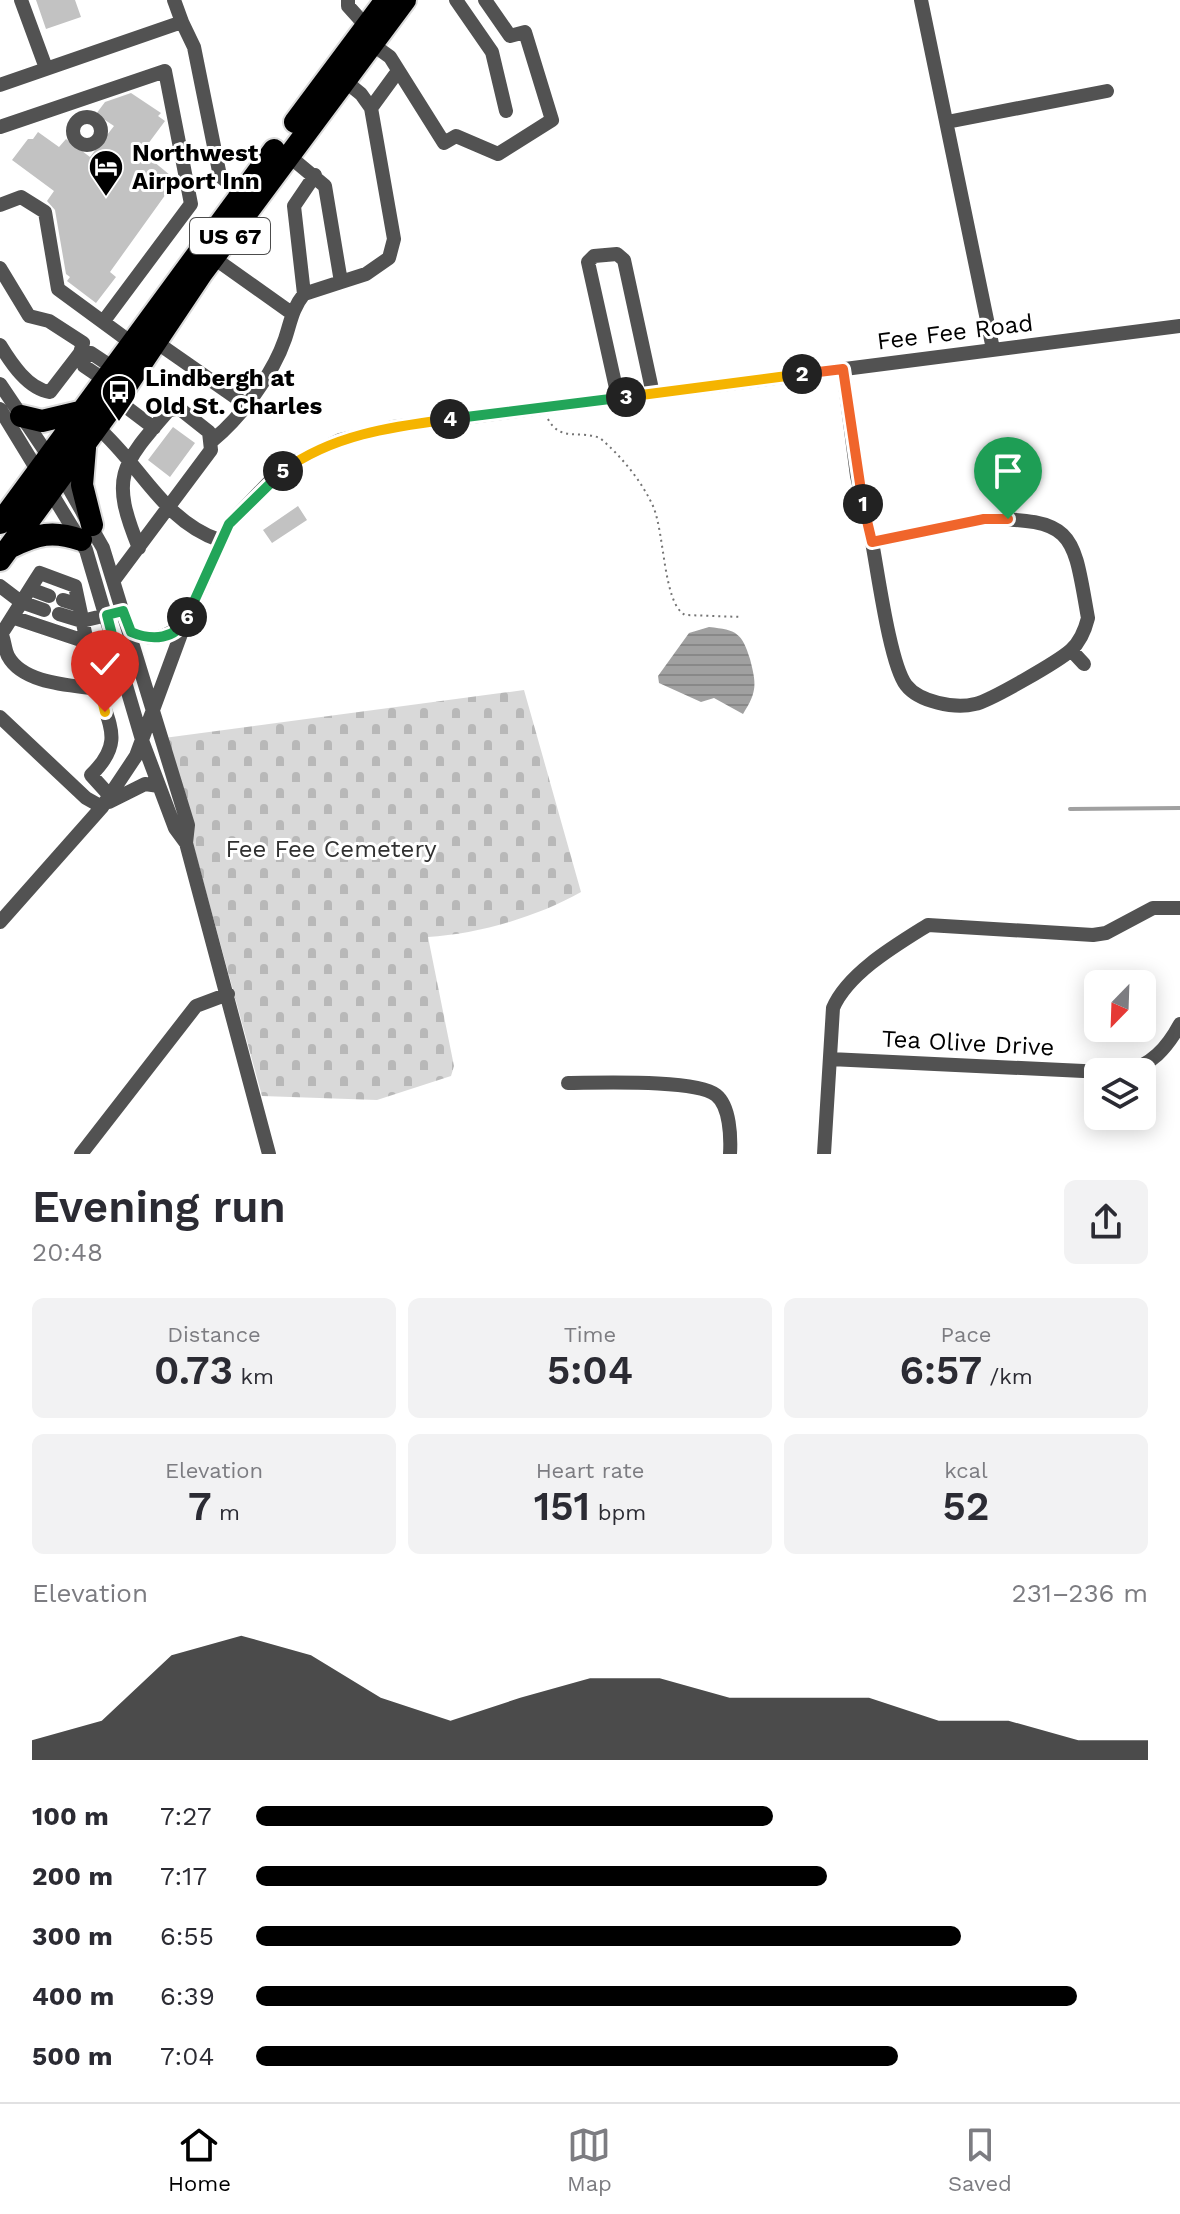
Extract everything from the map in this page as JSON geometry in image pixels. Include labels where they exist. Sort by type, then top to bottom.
[{"type":"highway","name":"US 67","points":[[113,383],[156,342],[345,81],[386,0]]},
{"type":"highway","name":"US 67","points":[[5,554],[57,483],[133,344],[242,194],[369,35],[405,0]]},
{"type":"highway","points":[[5,554],[35,535],[86,533],[82,485],[89,428],[42,421],[11,412]]},
{"type":"highway","name":"US 67","points":[[0,523],[44,463],[89,428]]},
{"type":"street","points":[[21,0],[46,68]]},
{"type":"street","points":[[174,0],[194,47],[220,176],[242,194]]},
{"type":"street","points":[[348,0],[348,6],[390,57],[444,143],[456,136],[498,154],[552,120],[525,32],[510,36],[492,52]]},
{"type":"street","points":[[456,0],[492,52],[506,111]]},
{"type":"street","points":[[485,0],[510,36]]},
{"type":"street","points":[[921,0],[993,349]]},
{"type":"street","points":[[0,85],[182,22]]},
{"type":"street","points":[[0,127],[165,71],[191,204],[103,322]]},
{"type":"street","points":[[371,108],[398,71]]},
{"type":"street","points":[[114,580],[170,508],[211,450],[213,440],[226,429],[273,363],[285,339],[290,312],[304,294],[366,274],[389,258],[394,239],[371,108],[361,94],[345,81]]},
{"type":"street","points":[[947,122],[1107,91]]},
{"type":"street","points":[[77,101],[82,118]]},
{"type":"street","points":[[289,156],[325,186],[341,282]]},
{"type":"street","points":[[304,294],[294,206],[315,175]]},
{"type":"street","points":[[0,205],[21,197],[45,212],[58,289],[133,344]]},
{"type":"street","points":[[618,397],[588,262],[594,256],[617,254],[624,260],[653,394]]},
{"type":"street","points":[[214,258],[290,312]]},
{"type":"street","points":[[0,268],[29,316],[49,321],[83,343],[84,366],[113,383],[158,422]]},
{"type":"street","name":"Fee Fee Road","points":[[0,922],[106,801],[143,743],[152,708],[185,623],[219,540],[229,524],[272,479],[308,454],[340,440],[393,427],[1180,326]]},
{"type":"street","points":[[156,342],[245,404]]},
{"type":"street","points":[[0,345],[16,371],[41,391],[50,392],[82,354]]},
{"type":"street","points":[[843,369],[857,476],[900,675],[917,695],[946,703],[976,704],[1071,650],[1080,641],[1088,618],[1076,554],[1071,542],[1054,527],[1026,520],[984,519],[872,542]]},
{"type":"street","points":[[16,371],[0,383],[11,412],[114,580],[188,825],[186,843]]},
{"type":"street","points":[[139,548],[122,508],[120,490],[128,458],[169,410],[180,409],[200,422],[213,440]]},
{"type":"street","points":[[11,412],[44,463]]},
{"type":"street","points":[[89,428],[128,458],[146,485],[185,525],[219,540]]},
{"type":"street","points":[[86,533],[143,743],[175,828],[186,843],[269,1154]]},
{"type":"street","points":[[98,689],[57,684],[24,672],[8,657],[1,632],[40,573],[75,586],[113,741],[105,761],[91,775],[106,801]]},
{"type":"street","points":[[0,586],[54,605],[82,621],[123,611]]},
{"type":"street","points":[[54,605],[79,605]]},
{"type":"street","points":[[12,617],[87,642]]},
{"type":"street","points":[[131,632],[148,638],[162,638],[185,623]]},
{"type":"street","points":[[1071,650],[1084,664]]},
{"type":"street","points":[[93,661],[117,654]]},
{"type":"street","points":[[0,717],[86,798],[106,801],[135,788],[159,786]]},
{"type":"street","points":[[824,1154],[833,1008],[841,991],[928,925],[1093,935],[1106,933],[1153,908],[1180,908]]},
{"type":"street","points":[[81,1154],[196,1006],[228,994]]},
{"type":"street","points":[[1156,1058],[1180,1024]]},
{"type":"street","name":"Tea Olive Drive","points":[[830,1059],[1084,1071]]},
{"type":"street","points":[[568,1083],[676,1086],[709,1091],[721,1100],[725,1111],[730,1154]]},
{"type":"path","points":[[543,407],[558,432],[600,438],[642,487],[661,527],[670,600],[679,612],[685,615],[742,617]]},
{"type":"green space","name":"Fee Fee Cemetery","points":[[524,690],[581,892],[507,923],[428,937],[454,1066],[451,1076],[377,1100],[262,1096],[164,738]]},
{"type":"shaded area","points":[[709,627],[737,634],[747,650],[754,674],[754,687],[743,714],[714,698],[701,702],[659,683],[658,676],[689,633]]},
{"type":"building","points":[[36,0],[75,0],[81,17],[46,29]]},
{"type":"building","name":"Northwest Airport Inn","points":[[131,93],[161,113],[158,116],[165,121],[142,152],[176,180],[110,272],[116,277],[96,303],[67,281],[70,277],[66,274],[55,210],[47,201],[54,191],[12,160],[28,139],[33,139],[38,132],[59,147],[66,139],[90,157],[114,126],[96,114],[105,102]]},
{"type":"building","points":[[173,427],[195,443],[170,477],[148,460]]},
{"type":"building","points":[[298,506],[307,520],[272,543],[263,530]]},
{"type":"waterway","points":[[1070,809],[1180,808]]},
{"type":"place","name":"Northwest Airport Inn","points":[[106,198]]},
{"type":"place","name":"Lindbergh at Old St. Charles","points":[[119,423]]},
{"type":"route","points":[[105,712],[93,661],[117,654],[107,615],[123,611],[131,632],[155,639],[168,636],[185,623],[219,540],[229,524],[272,479],[308,454],[370,431],[843,369],[857,476],[872,542],[984,519],[1008,519]]}]
